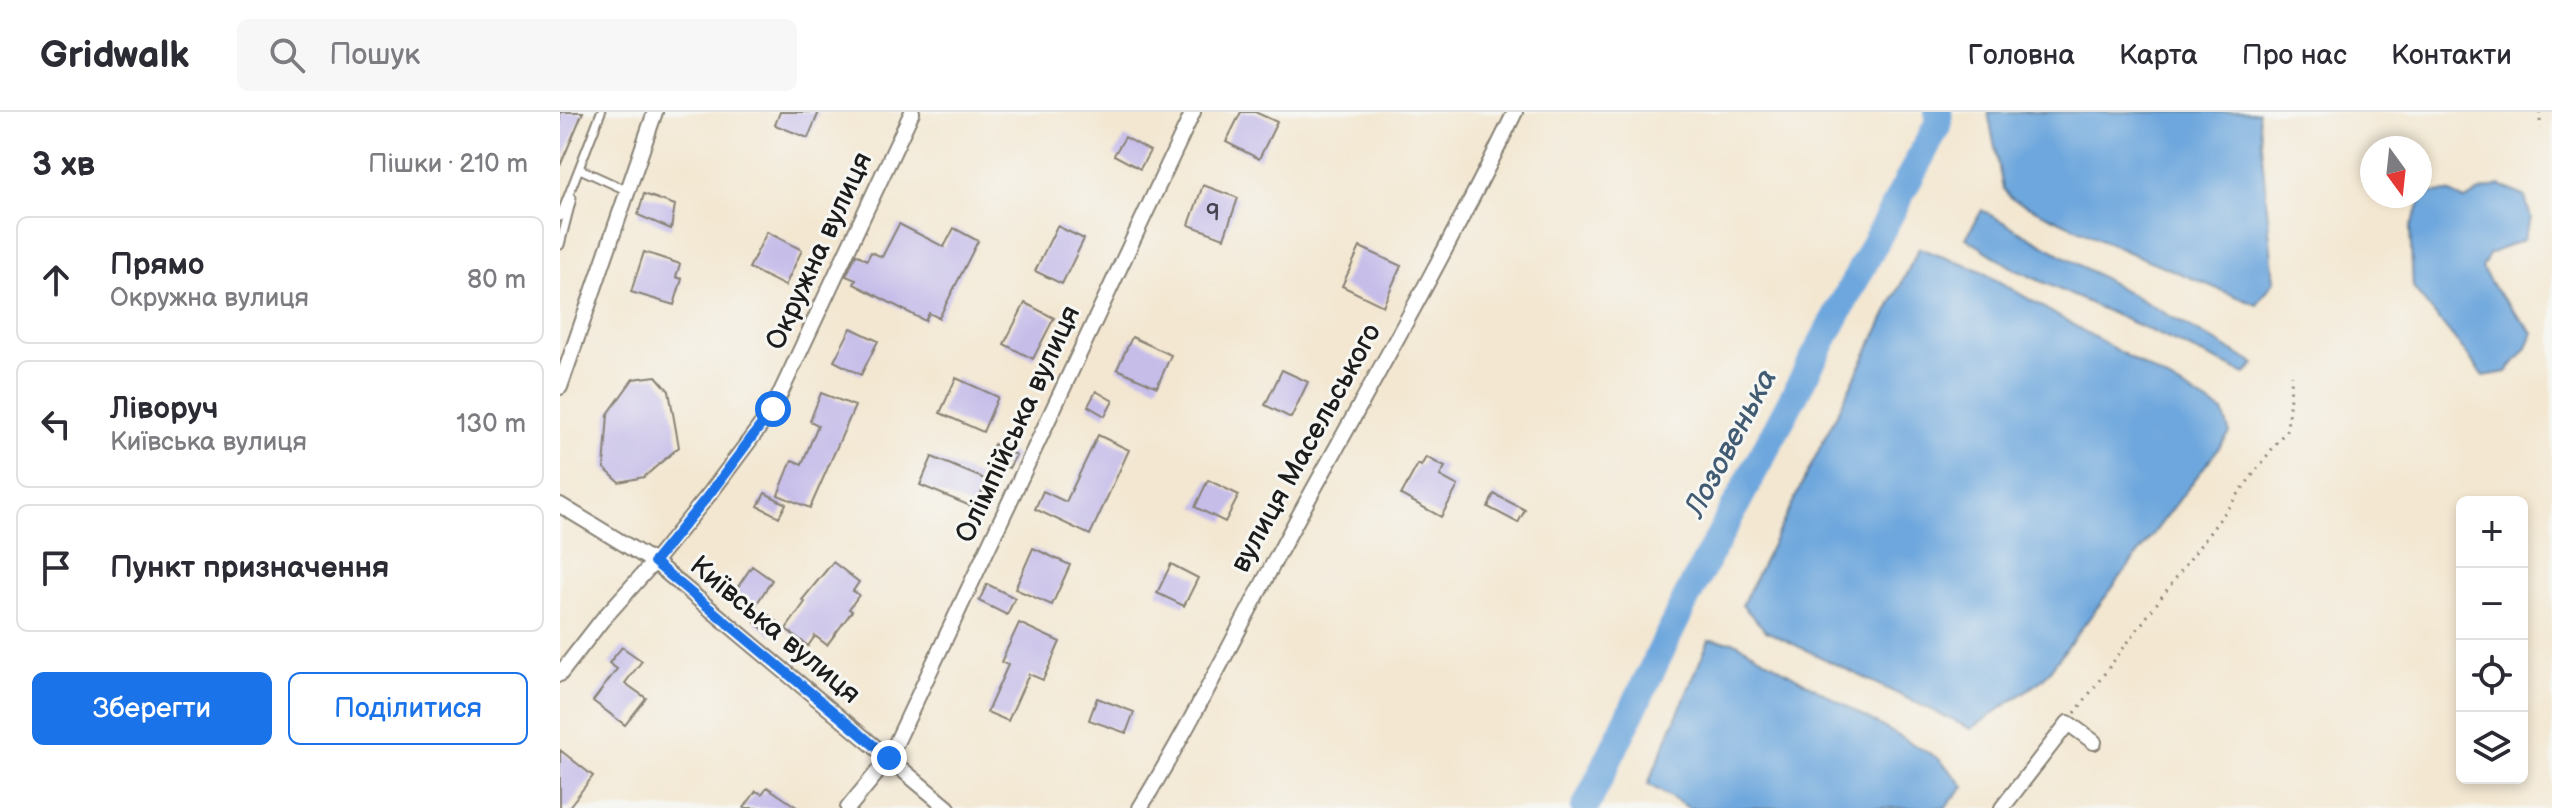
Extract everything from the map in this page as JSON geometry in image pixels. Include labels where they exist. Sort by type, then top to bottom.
[{"type":"street","points":[[560,387],[655,112]]},
{"type":"street","name":"Окружна вулиця","points":[[560,674],[711,492],[773,409],[912,112]]},
{"type":"street","name":"Олімпійська вулиця","points":[[848,808],[875,779],[889,758],[1193,112]]},
{"type":"street","name":"вулиця Масельського","points":[[1140,808],[1221,665],[1265,578],[1479,187],[1515,112]]},
{"type":"street","name":"Київська вулиця","points":[[560,505],[654,562],[948,808]]},
{"type":"street","points":[[2002,808],[2068,723],[2094,742]]},
{"type":"lane","points":[[560,217],[601,112]]},
{"type":"lane","points":[[580,169],[628,191]]},
{"type":"lane","points":[[560,245],[580,169]]},
{"type":"path","points":[[2539,112],[2541,128]]},
{"type":"path","points":[[2068,723],[2287,429],[2292,375]]},
{"type":"water","points":[[1988,112],[2258,112],[2274,281],[2257,305],[2128,252],[2012,199],[2003,189]]},
{"type":"water","points":[[2500,185],[2525,197],[2531,218],[2523,240],[2489,254],[2482,268],[2494,288],[2533,333],[2527,348],[2507,372],[2484,376],[2413,288],[2410,228],[2419,208],[2432,208],[2432,193],[2448,192],[2465,200]]},
{"type":"water","points":[[1982,210],[2255,364],[2246,374],[2016,270],[1966,238]]},
{"type":"water","points":[[1919,248],[1979,270],[2223,412],[2230,433],[2043,679],[1971,729],[1766,631],[1742,605]]},
{"type":"water","points":[[1709,640],[1735,642],[1939,759],[1964,786],[1945,808],[1689,808],[1648,784]]},
{"type":"building","points":[[560,112],[583,112],[560,166]]},
{"type":"building","points":[[780,112],[819,112],[808,138],[775,125]]},
{"type":"building","points":[[1241,112],[1255,112],[1277,122],[1259,159],[1226,142]]},
{"type":"building","points":[[1125,137],[1150,151],[1140,169],[1114,155]]},
{"type":"building","points":[[1203,185],[1238,198],[1224,238],[1189,225]]},
{"type":"building","points":[[644,194],[675,205],[671,229],[638,215]]},
{"type":"building","points":[[899,224],[944,247],[954,228],[978,241],[939,318],[929,313],[925,321],[854,284],[856,280],[846,276],[856,254],[867,260],[871,252],[882,257]]},
{"type":"building","points":[[1057,226],[1084,239],[1062,284],[1035,271]]},
{"type":"building","points":[[767,232],[802,250],[785,286],[749,268]]},
{"type":"building","points":[[1360,247],[1401,266],[1383,306],[1342,286]]},
{"type":"building","points":[[644,252],[680,264],[676,277],[682,279],[674,305],[631,292]]},
{"type":"building","points":[[1025,303],[1054,318],[1033,359],[1004,344]]},
{"type":"building","points":[[851,328],[878,341],[861,375],[834,361]]},
{"type":"building","points":[[1132,337],[1171,355],[1157,387],[1117,369]]},
{"type":"building","points":[[1282,370],[1308,382],[1291,418],[1265,405]]},
{"type":"building","points":[[656,376],[669,391],[679,447],[644,477],[619,482],[604,468],[608,414],[633,379]]},
{"type":"building","points":[[956,378],[998,397],[983,432],[940,413]]},
{"type":"building","points":[[1096,391],[1113,401],[1105,416],[1088,406]]},
{"type":"building","points":[[821,393],[855,406],[810,508],[778,495],[792,460],[802,464],[818,425],[810,421]]},
{"type":"building","points":[[1098,435],[1129,450],[1090,535],[1035,509],[1043,491],[1066,502]]},
{"type":"building","points":[[994,444],[1016,455],[1009,468],[988,458]]},
{"type":"building","points":[[932,457],[987,480],[975,508],[920,485]]},
{"type":"building","points":[[1426,457],[1445,467],[1440,476],[1458,486],[1441,517],[1401,495],[1418,464],[1421,466]]},
{"type":"building","points":[[1208,480],[1239,495],[1225,522],[1195,507]]},
{"type":"building","points":[[765,493],[786,504],[779,517],[758,506]]},
{"type":"building","points":[[1494,494],[1525,510],[1518,523],[1488,507]]},
{"type":"building","points":[[1033,548],[1070,565],[1052,605],[1015,589]]},
{"type":"building","points":[[833,562],[859,582],[853,591],[859,595],[849,609],[852,611],[827,645],[815,636],[808,646],[786,629],[805,602],[802,600]]},
{"type":"building","points":[[1171,564],[1198,578],[1184,606],[1157,593]]},
{"type":"building","points":[[752,566],[772,580],[752,611],[731,597]]},
{"type":"building","points":[[987,584],[1015,598],[1007,615],[979,601]]},
{"type":"building","points":[[763,611],[779,623],[771,635],[755,623]]},
{"type":"building","points":[[1019,623],[1060,642],[1043,680],[1029,674],[1008,721],[987,712],[1008,665],[1001,662]]},
{"type":"building","points":[[622,647],[642,661],[625,683],[646,698],[625,725],[593,701],[617,669],[609,663]]},
{"type":"building","points":[[1097,698],[1134,712],[1126,733],[1089,720]]},
{"type":"building","points":[[560,750],[593,776],[568,808],[560,808]]},
{"type":"building","points":[[767,787],[798,808],[744,808],[756,791],[762,794]]},
{"type":"waterway","name":"Лозовенька","points":[[1585,808],[1686,599],[1939,122],[1938,112]]},
{"type":"route","points":[[773,409],[654,562],[889,758]]}]
